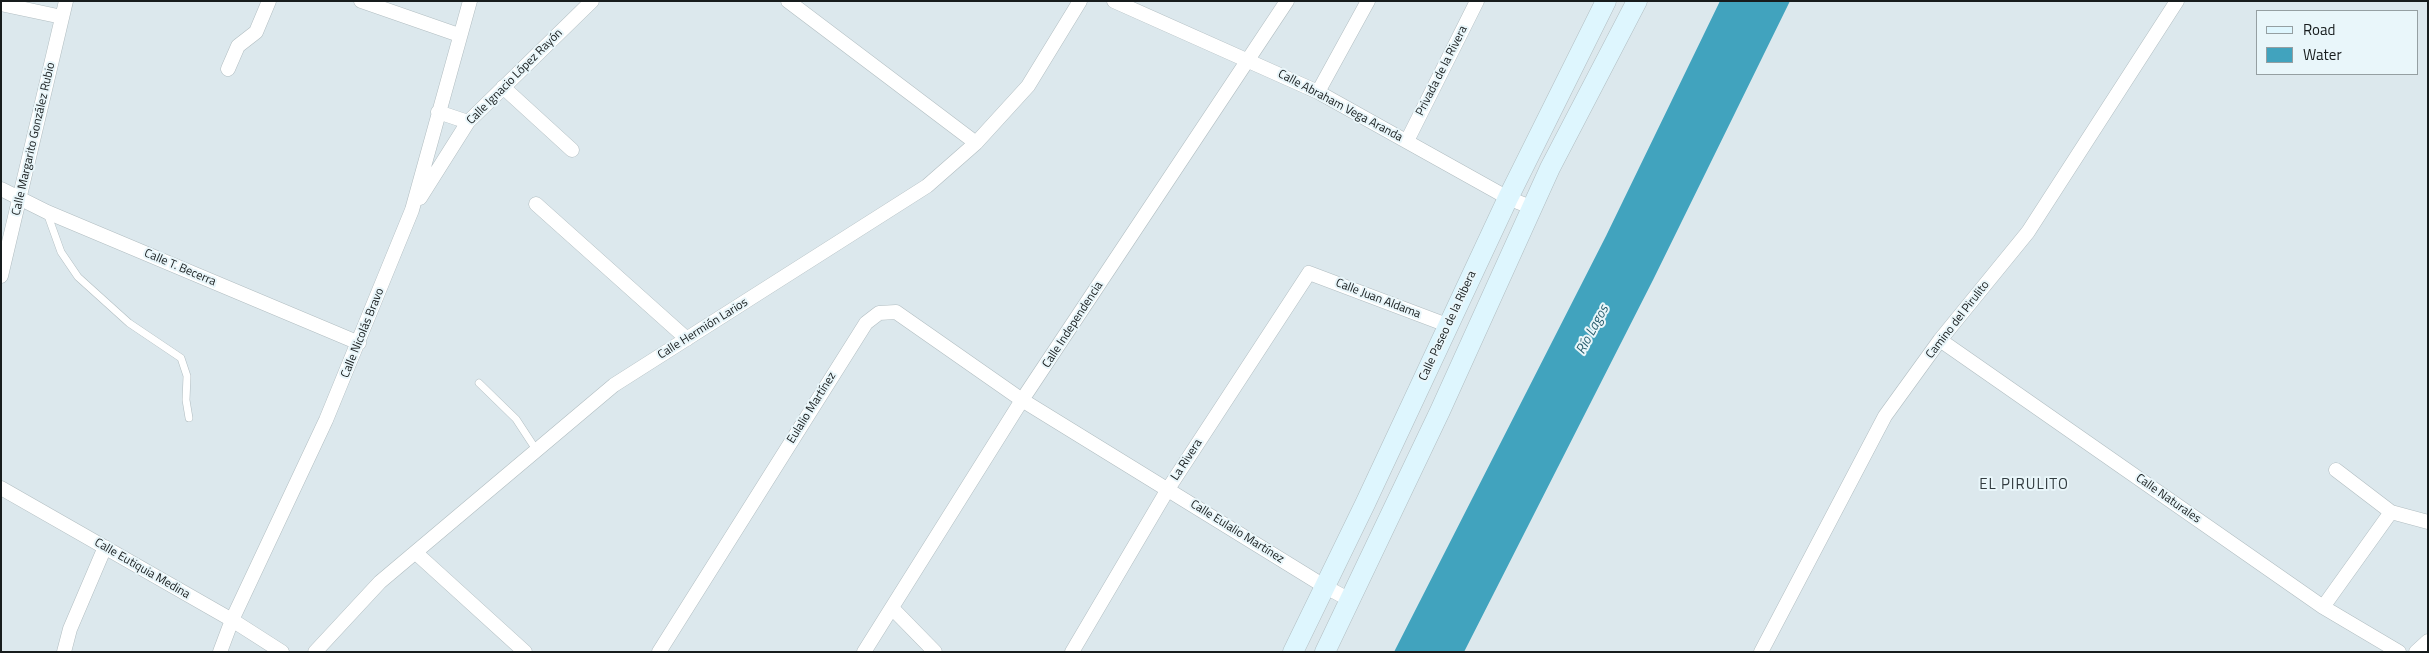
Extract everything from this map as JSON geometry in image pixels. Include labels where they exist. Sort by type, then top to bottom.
[{"type":"street","name":"Calle Margarito González Rubio","points":[[1,276],[21,198],[66,1]]},
{"type":"street","points":[[228,69],[238,46],[256,32],[269,1]]},
{"type":"street","points":[[361,1],[459,35]]},
{"type":"street","name":"Calle Nicolás Bravo","points":[[220,652],[232,620],[326,420],[412,210],[459,35],[470,1]]},
{"type":"street","name":"Calle Ignacio López Rayón","points":[[412,210],[468,122],[592,1]]},
{"type":"street","points":[[788,1],[976,143]]},
{"type":"street","name":"Calle Hermión Larios","points":[[315,652],[380,582],[537,452],[614,385],[927,186],[976,143],[1028,86],[1080,1]]},
{"type":"street","name":"Calle Abraham Vega Aranda","points":[[1114,1],[1318,92],[1508,198],[1532,208]]},
{"type":"street","name":"Calle Independencia","points":[[864,652],[1022,400],[1287,1]]},
{"type":"street","points":[[1318,92],[1368,1]]},
{"type":"street","name":"Privada de la Rivera","points":[[1407,141],[1477,1]]},
{"type":"street","name":"Calle Paseo de la Ribera","points":[[1293,652],[1365,504],[1508,198],[1606,1]]},
{"type":"street","points":[[1325,652],[1440,411],[1550,168],[1637,1]]},
{"type":"street","name":"Camino del Pirulito","points":[[1761,652],[1885,416],[1940,340],[2028,232],[2177,1]]},
{"type":"street","points":[[1,4],[62,17]]},
{"type":"street","points":[[503,87],[572,150]]},
{"type":"street","points":[[438,112],[468,122]]},
{"type":"street","name":"Calle T. Becerra","points":[[1,189],[47,212],[359,343]]},
{"type":"street","points":[[536,204],[687,339]]},
{"type":"street","name":"Calle Juan Aldama","points":[[1309,272],[1447,325]]},
{"type":"street","name":"La Rivera","points":[[1072,652],[1168,489],[1309,272]]},
{"type":"street","name":"Eulalio Martínez","points":[[659,652],[866,323],[879,313],[896,312],[1022,400]]},
{"type":"street","name":"Calle Naturales","points":[[1940,340],[2323,607],[2399,652]]},
{"type":"street","name":"Calle Eulalio Martínez","points":[[1022,400],[1324,586],[1350,600]]},
{"type":"street","points":[[2336,470],[2391,512],[2428,522]]},
{"type":"street","name":"Calle Eutiquia Medina","points":[[1,488],[232,620],[282,652]]},
{"type":"street","points":[[2323,607],[2391,512]]},
{"type":"street","points":[[64,652],[70,629],[105,547]]},
{"type":"street","points":[[416,553],[525,652]]},
{"type":"street","points":[[892,608],[935,652]]},
{"type":"street","points":[[2416,652],[2428,641]]},
{"type":"lane","points":[[47,212],[61,252],[78,277],[129,323],[181,358],[187,376],[186,400],[189,418]]},
{"type":"lane","points":[[479,384],[516,419],[537,452]]},
{"type":"water","name":"Río Lagos","points":[[1720,1],[1790,1],[1653,280],[1464,652],[1394,652],[1606,236]]},
{"type":"district","name":"EL PIRULITO","points":[[2024,485]]}]
